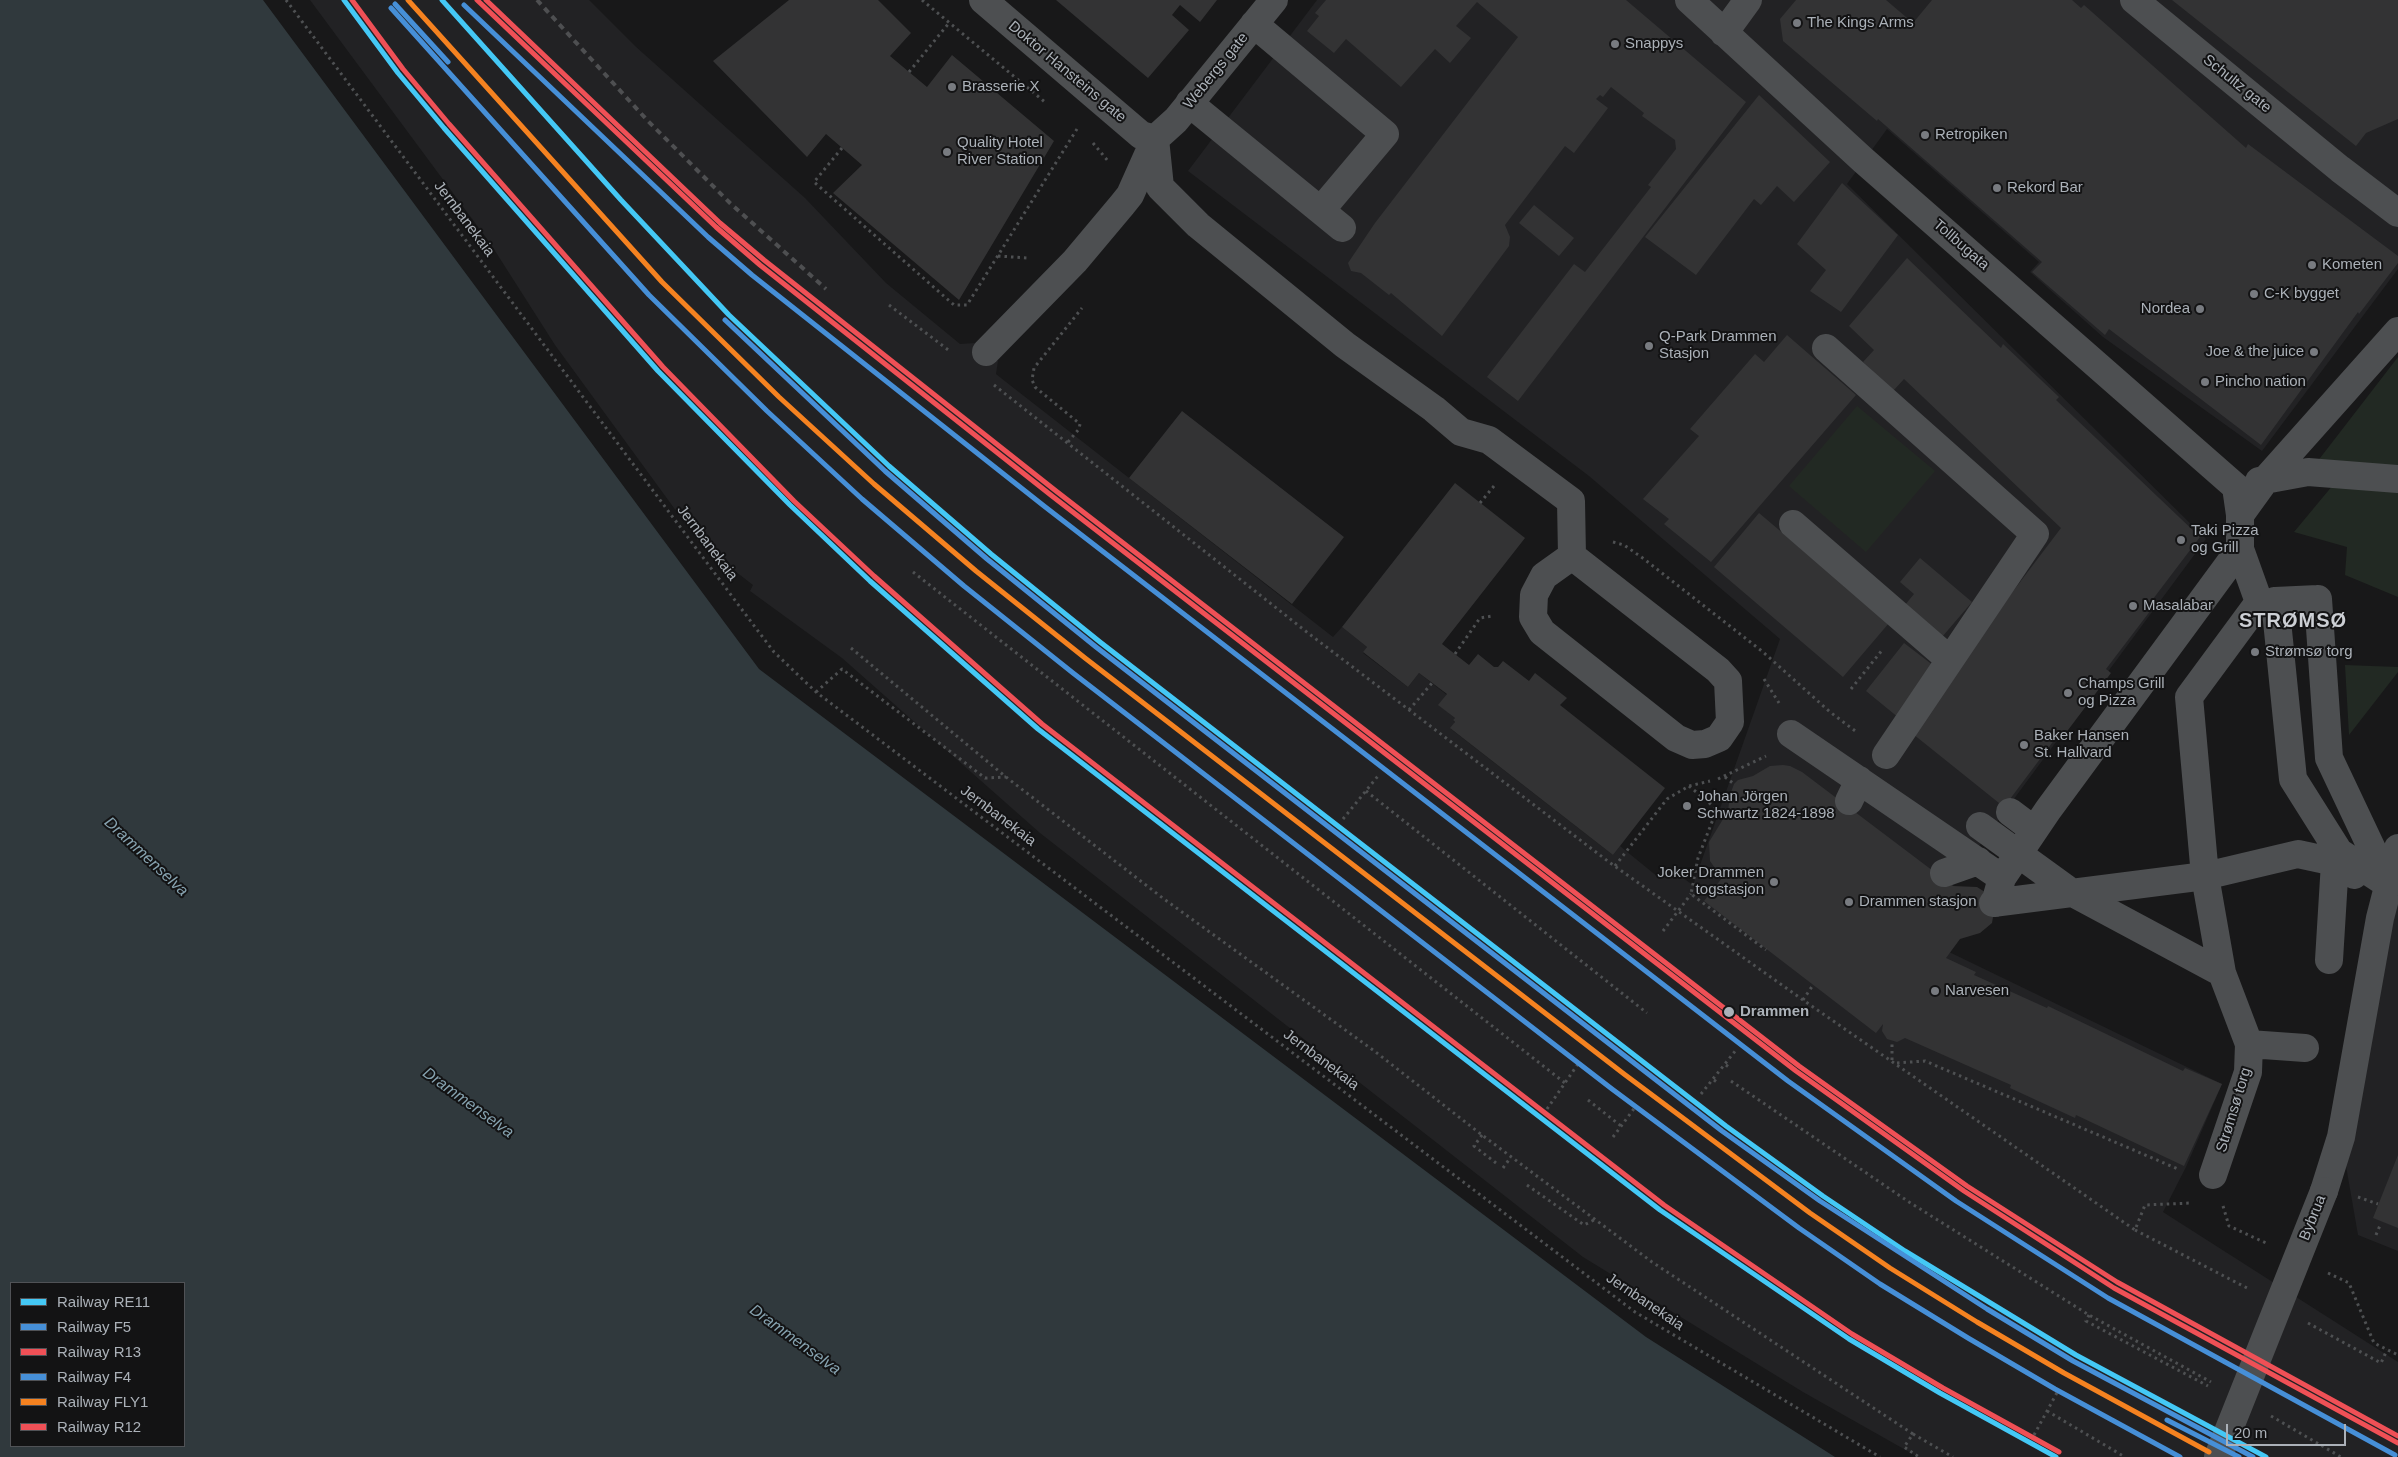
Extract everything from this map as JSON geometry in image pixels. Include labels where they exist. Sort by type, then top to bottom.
[{"type":"street","name":"Doktor Hansteins gate","points":[[983,0],[1141,135],[1155,139]]},
{"type":"street","name":"Webergs gate","points":[[1155,139],[1166,131],[1274,0]]},
{"type":"street","name":"Tollbugata","points":[[1689,0],[1863,160],[2236,487]]},
{"type":"street","points":[[1724,33],[1748,0]]},
{"type":"street","name":"Schultz gate","points":[[2134,0],[2340,169],[2398,213]]},
{"type":"street","points":[[1254,24],[1385,134],[1321,210]]},
{"type":"street","points":[[1189,103],[1342,228]]},
{"type":"street","points":[[986,352],[1075,261],[1130,195],[1155,139]]},
{"type":"street","points":[[1155,139],[1160,187],[1198,225],[1345,345],[1434,409],[1461,432],[1489,440],[1571,501],[1573,543],[1544,576],[1534,595],[1533,617],[1542,632],[1676,738],[1692,745],[1704,744],[1719,738],[1730,722],[1728,682],[1718,670],[1573,543]]},
{"type":"street","points":[[2240,515],[2266,479],[2398,331]]},
{"type":"street","points":[[1826,348],[2035,534],[1886,755]]},
{"type":"street","points":[[2236,487],[2266,479],[2308,472],[2398,479]]},
{"type":"street","name":"Strømsø torg","points":[[2213,1175],[2248,1072],[2249,1044],[2222,973],[2205,876],[2189,697],[2259,602],[2240,549],[2240,515],[2236,487]]},
{"type":"street","points":[[1793,524],[1950,660]]},
{"type":"street","points":[[2240,549],[2017,854],[2002,878],[1994,903],[2205,876],[2298,854],[2335,862],[2365,882],[2394,884]]},
{"type":"street","points":[[2318,600],[2329,758],[2394,884],[2339,852],[2293,779],[2275,601],[2318,600]]},
{"type":"street","points":[[1791,734],[1854,791],[1978,861],[2002,878]]},
{"type":"street","points":[[2010,812],[2034,830]]},
{"type":"street","points":[[1980,826],[2071,892],[2222,973]]},
{"type":"street","points":[[2394,884],[2398,848]]},
{"type":"street","points":[[1948,879],[1978,861]]},
{"type":"street","points":[[2329,960],[2335,862]]},
{"type":"street","name":"Bybrua","points":[[2218,1457],[2324,1191],[2342,1137],[2371,968],[2394,884]]},
{"type":"street","points":[[2249,1044],[2305,1048]]},
{"type":"path","name":"Jernbanekaia","points":[[286,0],[774,652],[816,692],[1635,1312],[1880,1457]]},
{"type":"path","points":[[922,0],[1047,104]]},
{"type":"path","points":[[909,72],[949,23]]},
{"type":"path","points":[[1069,122],[1083,134]]},
{"type":"path","points":[[842,148],[814,182],[954,305],[968,305],[1077,129]]},
{"type":"path","points":[[889,305],[959,358]]},
{"type":"path","points":[[990,382],[1308,633],[1615,866],[1803,1000],[2135,1230],[2247,1288]]},
{"type":"path","points":[[1035,387],[1080,424],[1079,429],[1068,442]]},
{"type":"path","points":[[1480,503],[1494,485]]},
{"type":"path","points":[[1573,543],[1624,545],[1763,652],[1830,712],[1886,755]]},
{"type":"path","points":[[913,572],[1565,1083]]},
{"type":"path","points":[[1455,654],[1480,618],[1492,616]]},
{"type":"path","points":[[1851,689],[1905,621]]},
{"type":"path","points":[[851,648],[1006,777],[1164,898],[1373,1050],[1482,1135],[1652,1262],[1913,1434],[1953,1457]]},
{"type":"path","points":[[816,692],[842,669],[985,778],[1006,777]]},
{"type":"path","points":[[1410,710],[1432,683]]},
{"type":"path","points":[[1343,819],[1378,776]]},
{"type":"path","points":[[1725,778],[1734,784]]},
{"type":"path","points":[[1615,866],[1667,799],[1688,786],[1725,816]]},
{"type":"path","points":[[1366,791],[1647,1013]]},
{"type":"path","points":[[1663,931],[1691,894],[1698,858],[1717,809]]},
{"type":"path","points":[[1691,894],[1766,950]]},
{"type":"path","points":[[1803,1000],[1813,985]]},
{"type":"path","points":[[1892,1042],[1892,1060]]},
{"type":"path","points":[[1701,1094],[1736,1050]]},
{"type":"path","points":[[1896,1063],[1925,1061],[2184,1171],[2213,1175],[2196,1203],[2145,1205],[2135,1230]]},
{"type":"path","points":[[1547,1109],[1578,1064]]},
{"type":"path","points":[[1726,1065],[1730,1068]]},
{"type":"path","points":[[1714,1080],[1718,1083]]},
{"type":"path","points":[[1731,1081],[1909,1202],[2088,1315],[2162,1353],[2213,1383]]},
{"type":"path","points":[[1588,1100],[1622,1126]]},
{"type":"path","points":[[1613,1136],[1636,1106]]},
{"type":"path","points":[[1482,1135],[1474,1146],[1496,1162]]},
{"type":"path","points":[[1503,1168],[1511,1157]]},
{"type":"path","points":[[1527,1185],[1584,1225],[1596,1219]]},
{"type":"path","points":[[2357,1196],[2378,1204]]},
{"type":"path","points":[[2376,1235],[2381,1223]]},
{"type":"path","points":[[2088,1315],[2086,1321],[2208,1386]]},
{"type":"path","points":[[2308,1323],[2380,1365],[2387,1350]]},
{"type":"path","points":[[2034,1435],[2059,1388]]},
{"type":"path","points":[[2047,1411],[2124,1457]]},
{"type":"path","points":[[2265,1413],[2341,1457]]},
{"type":"path","points":[[1913,1434],[1904,1447],[1919,1457]]},
{"type":"shaded area","points":[[310,0],[589,0],[635,46],[805,198],[886,283],[960,344],[975,343],[998,361],[996,374],[1333,637],[1342,627],[1367,647],[1363,653],[1408,687],[1419,673],[1447,695],[1439,705],[1455,718],[1453,720],[1455,723],[1451,729],[1613,855],[1620,846],[1658,877],[1667,867],[1693,885],[1780,639],[1589,476],[1188,171],[1317,0],[2398,0],[2398,269],[2262,451],[2103,337],[2030,272],[2039,262],[1887,129],[1847,184],[2206,539],[1954,880],[1945,950],[2222,1084],[2186,1167],[2163,1212],[2398,1362],[2398,1457],[1918,1457],[1803,1392],[1583,1257],[1040,833],[842,658],[750,591],[753,585],[701,545],[555,345],[490,243]]},
{"type":"shaded area","points":[[2398,357],[2398,469],[2317,462]]},
{"type":"shaded area","points":[[1857,406],[1935,471],[1866,552],[1789,486]]},
{"type":"shaded area","points":[[2333,485],[2398,491],[2398,597],[2345,575],[2347,547],[2294,532]]},
{"type":"shaded area","points":[[2345,665],[2398,667],[2398,672],[2349,735]]},
{"type":"shaded area","points":[[2398,848],[2398,1251],[2358,1235],[2341,1137]]},
{"type":"water","name":"Drammenselva","points":[[0,0],[263,0],[759,669],[1646,1337],[1835,1457],[0,1457]]},
{"type":"building","name":"Quality Hotel River Station","points":[[789,0],[878,0],[911,33],[890,56],[927,87],[952,55],[1054,141],[959,300],[833,193],[862,165],[826,134],[807,157],[713,61]]},
{"type":"building","points":[[1056,0],[1217,0],[1200,22],[1180,5],[1172,15],[1189,30],[1148,78]]},
{"type":"building","points":[[1326,0],[1626,0],[1746,102],[1518,401],[1487,377],[1574,264],[1585,272],[1651,187],[1648,185],[1676,149],[1675,140],[1642,116],[1644,113],[1611,87],[1603,97],[1600,95],[1596,99],[1608,108],[1574,153],[1565,146],[1505,225],[1510,237],[1509,246],[1442,336],[1391,293],[1389,295],[1361,273],[1351,271],[1348,263],[1375,223],[1518,37],[1477,2],[1456,26],[1471,38],[1450,63],[1435,49],[1401,87],[1346,39],[1334,53],[1307,31],[1319,16],[1315,13]]},
{"type":"building","points":[[1796,0],[1886,0],[1913,23],[1932,0],[2072,0],[2081,8],[2084,5],[2246,148],[2248,144],[2398,256],[2398,263],[2359,314],[2358,312],[2261,445],[2109,329],[2105,335],[2032,272],[2042,262],[1878,119],[1877,121],[1783,41],[1780,19]]},
{"type":"building","points":[[2172,0],[2398,0],[2398,119],[2366,133],[2356,146]]},
{"type":"building","points":[[1759,95],[1830,162],[1794,202],[1777,186],[1761,205],[1754,199],[1696,275],[1645,237]]},
{"type":"building","points":[[1842,183],[1898,235],[1841,312],[1810,291],[1826,270],[1797,244]]},
{"type":"building","points":[[1534,205],[1574,238],[1559,256],[1519,223]]},
{"type":"building","points":[[1907,258],[2001,348],[2003,344],[2059,397],[2056,400],[2200,537],[2153,599],[2157,602],[2106,669],[2111,673],[2059,742],[2055,739],[2004,807],[1908,730],[2061,528],[1904,379],[1893,391],[1863,362],[1874,350],[1849,326]]},
{"type":"building","points":[[1787,335],[1856,395],[1711,562],[1664,524],[1669,519],[1643,499],[1699,436],[1690,429],[1755,354],[1764,362]]},
{"type":"building","points":[[1182,411],[1344,537],[1292,604],[1129,478]]},
{"type":"building","points":[[1455,483],[1525,538],[1442,644],[1469,665],[1478,654],[1494,667],[1498,667],[1503,661],[1529,681],[1535,673],[1567,698],[1560,705],[1665,788],[1613,855],[1450,728],[1455,722],[1453,720],[1455,718],[1438,705],[1447,694],[1419,673],[1408,687],[1363,652],[1367,647],[1342,627]]},
{"type":"building","points":[[1759,513],[1889,623],[1843,677],[1714,567]]},
{"type":"building","points":[[1920,558],[1972,602],[1942,637],[1905,605],[1914,594],[1900,582]]},
{"type":"building","points":[[1904,643],[1938,669],[1899,718],[1866,691]]},
{"type":"building","name":"Drammen stasjon","points":[[1783,765],[1802,772],[1953,886],[1977,887],[1988,894],[1994,911],[1992,923],[1980,933],[1960,939],[1946,958],[1976,972],[1974,975],[2047,1008],[2048,1006],[2183,1071],[2185,1068],[2222,1084],[2184,1166],[2076,1115],[2075,1118],[2010,1088],[2011,1085],[1905,1038],[1897,1042],[1887,1039],[1882,1031],[1883,1024],[1876,1033],[1704,901],[1722,878],[1710,861],[1709,842],[1728,811],[1730,795],[1734,784],[1738,780],[1753,776],[1770,766]]},
{"type":"building","points":[[2398,1155],[2398,1228],[2373,1218]]},
{"type":"railway","points":[[537,0],[647,120],[730,203],[826,289]]},
{"type":"rail line","name":"RE11","points":[[344,0],[398,73],[444,128],[658,371],[790,505],[870,581],[1038,729],[1660,1210],[1849,1339],[1940,1393],[2056,1457]]},
{"type":"rail line","name":"R13","points":[[352,0],[403,69],[449,124],[663,367],[794,501],[874,576],[1042,724],[1664,1205],[1852,1334],[1943,1388],[2059,1452]]},
{"type":"rail line","name":"FLY1","points":[[408,0],[662,282],[779,397],[874,484],[976,571],[1085,658],[1624,1074],[1810,1213],[1890,1268],[1977,1322],[2064,1373],[2209,1452]]},
{"type":"rail line","name":"RE11","points":[[442,0],[621,200],[729,315],[889,466],[991,554],[1100,642],[1726,1126],[1823,1196],[1905,1251],[2076,1355],[2266,1457]]},
{"type":"rail line","name":"R13","points":[[477,0],[716,227],[760,265],[1052,496],[1796,1071],[1964,1191],[2114,1288],[2398,1443]]},
{"type":"rail line","name":"R12","points":[[486,0],[720,223],[764,260],[1056,491],[1799,1066],[1967,1186],[2117,1282],[2398,1436]]},
{"type":"rail line","name":"F5","points":[[395,4],[448,62]]},
{"type":"rail line","name":"F5","points":[[464,5],[708,237],[752,275],[1044,506],[1788,1081],[1956,1201],[2108,1298],[2395,1455]]},
{"type":"rail line","name":"F4","points":[[391,8],[649,295],[767,411],[862,499],[964,586],[1073,673],[1612,1089],[1799,1228],[1880,1284],[1968,1338],[2055,1389],[2180,1457]]},
{"type":"rail line","name":"F5","points":[[725,320],[885,471],[987,559],[1096,647],[1722,1131],[1820,1201],[1987,1309],[2073,1361],[2253,1457]]},
{"type":"rail line","name":"F4","points":[[2167,1420],[2239,1457]]},
{"type":"place","name":"The Kings Arms","points":[[1797,23]]},
{"type":"place","name":"Snappys","points":[[1615,44]]},
{"type":"place","name":"Brasserie X","points":[[952,87]]},
{"type":"place","name":"Retropiken","points":[[1925,135]]},
{"type":"place","name":"Quality Hotel River Station","points":[[947,152]]},
{"type":"place","name":"Rekord Bar","points":[[1997,188]]},
{"type":"place","name":"Kometen","points":[[2312,265]]},
{"type":"place","name":"C-K bygget","points":[[2254,294]]},
{"type":"place","name":"Nordea","points":[[2200,309]]},
{"type":"place","name":"Q-Park Drammen Stasjon","points":[[1649,346]]},
{"type":"place","name":"Joe & the juice","points":[[2314,352]]},
{"type":"place","name":"Pincho nation","points":[[2205,382]]},
{"type":"place","name":"Taki Pizza og Grill","points":[[2181,540]]},
{"type":"place","name":"Masalabar","points":[[2133,606]]},
{"type":"place","name":"Strømsø torg","points":[[2255,652]]},
{"type":"place","name":"Champs Grill og Pizza","points":[[2068,693]]},
{"type":"place","name":"Baker Hansen St. Hallvard","points":[[2024,745]]},
{"type":"place","name":"Johan Jörgen Schwartz 1824-1898","points":[[1687,806]]},
{"type":"place","name":"Joker Drammen togstasjon","points":[[1774,882]]},
{"type":"place","name":"Drammen stasjon","points":[[1849,902]]},
{"type":"place","name":"Narvesen","points":[[1935,991]]},
{"type":"place","name":"Drammen","points":[[1729,1012]]},
{"type":"district","name":"STRØMSØ","points":[[2293,621]]}]
